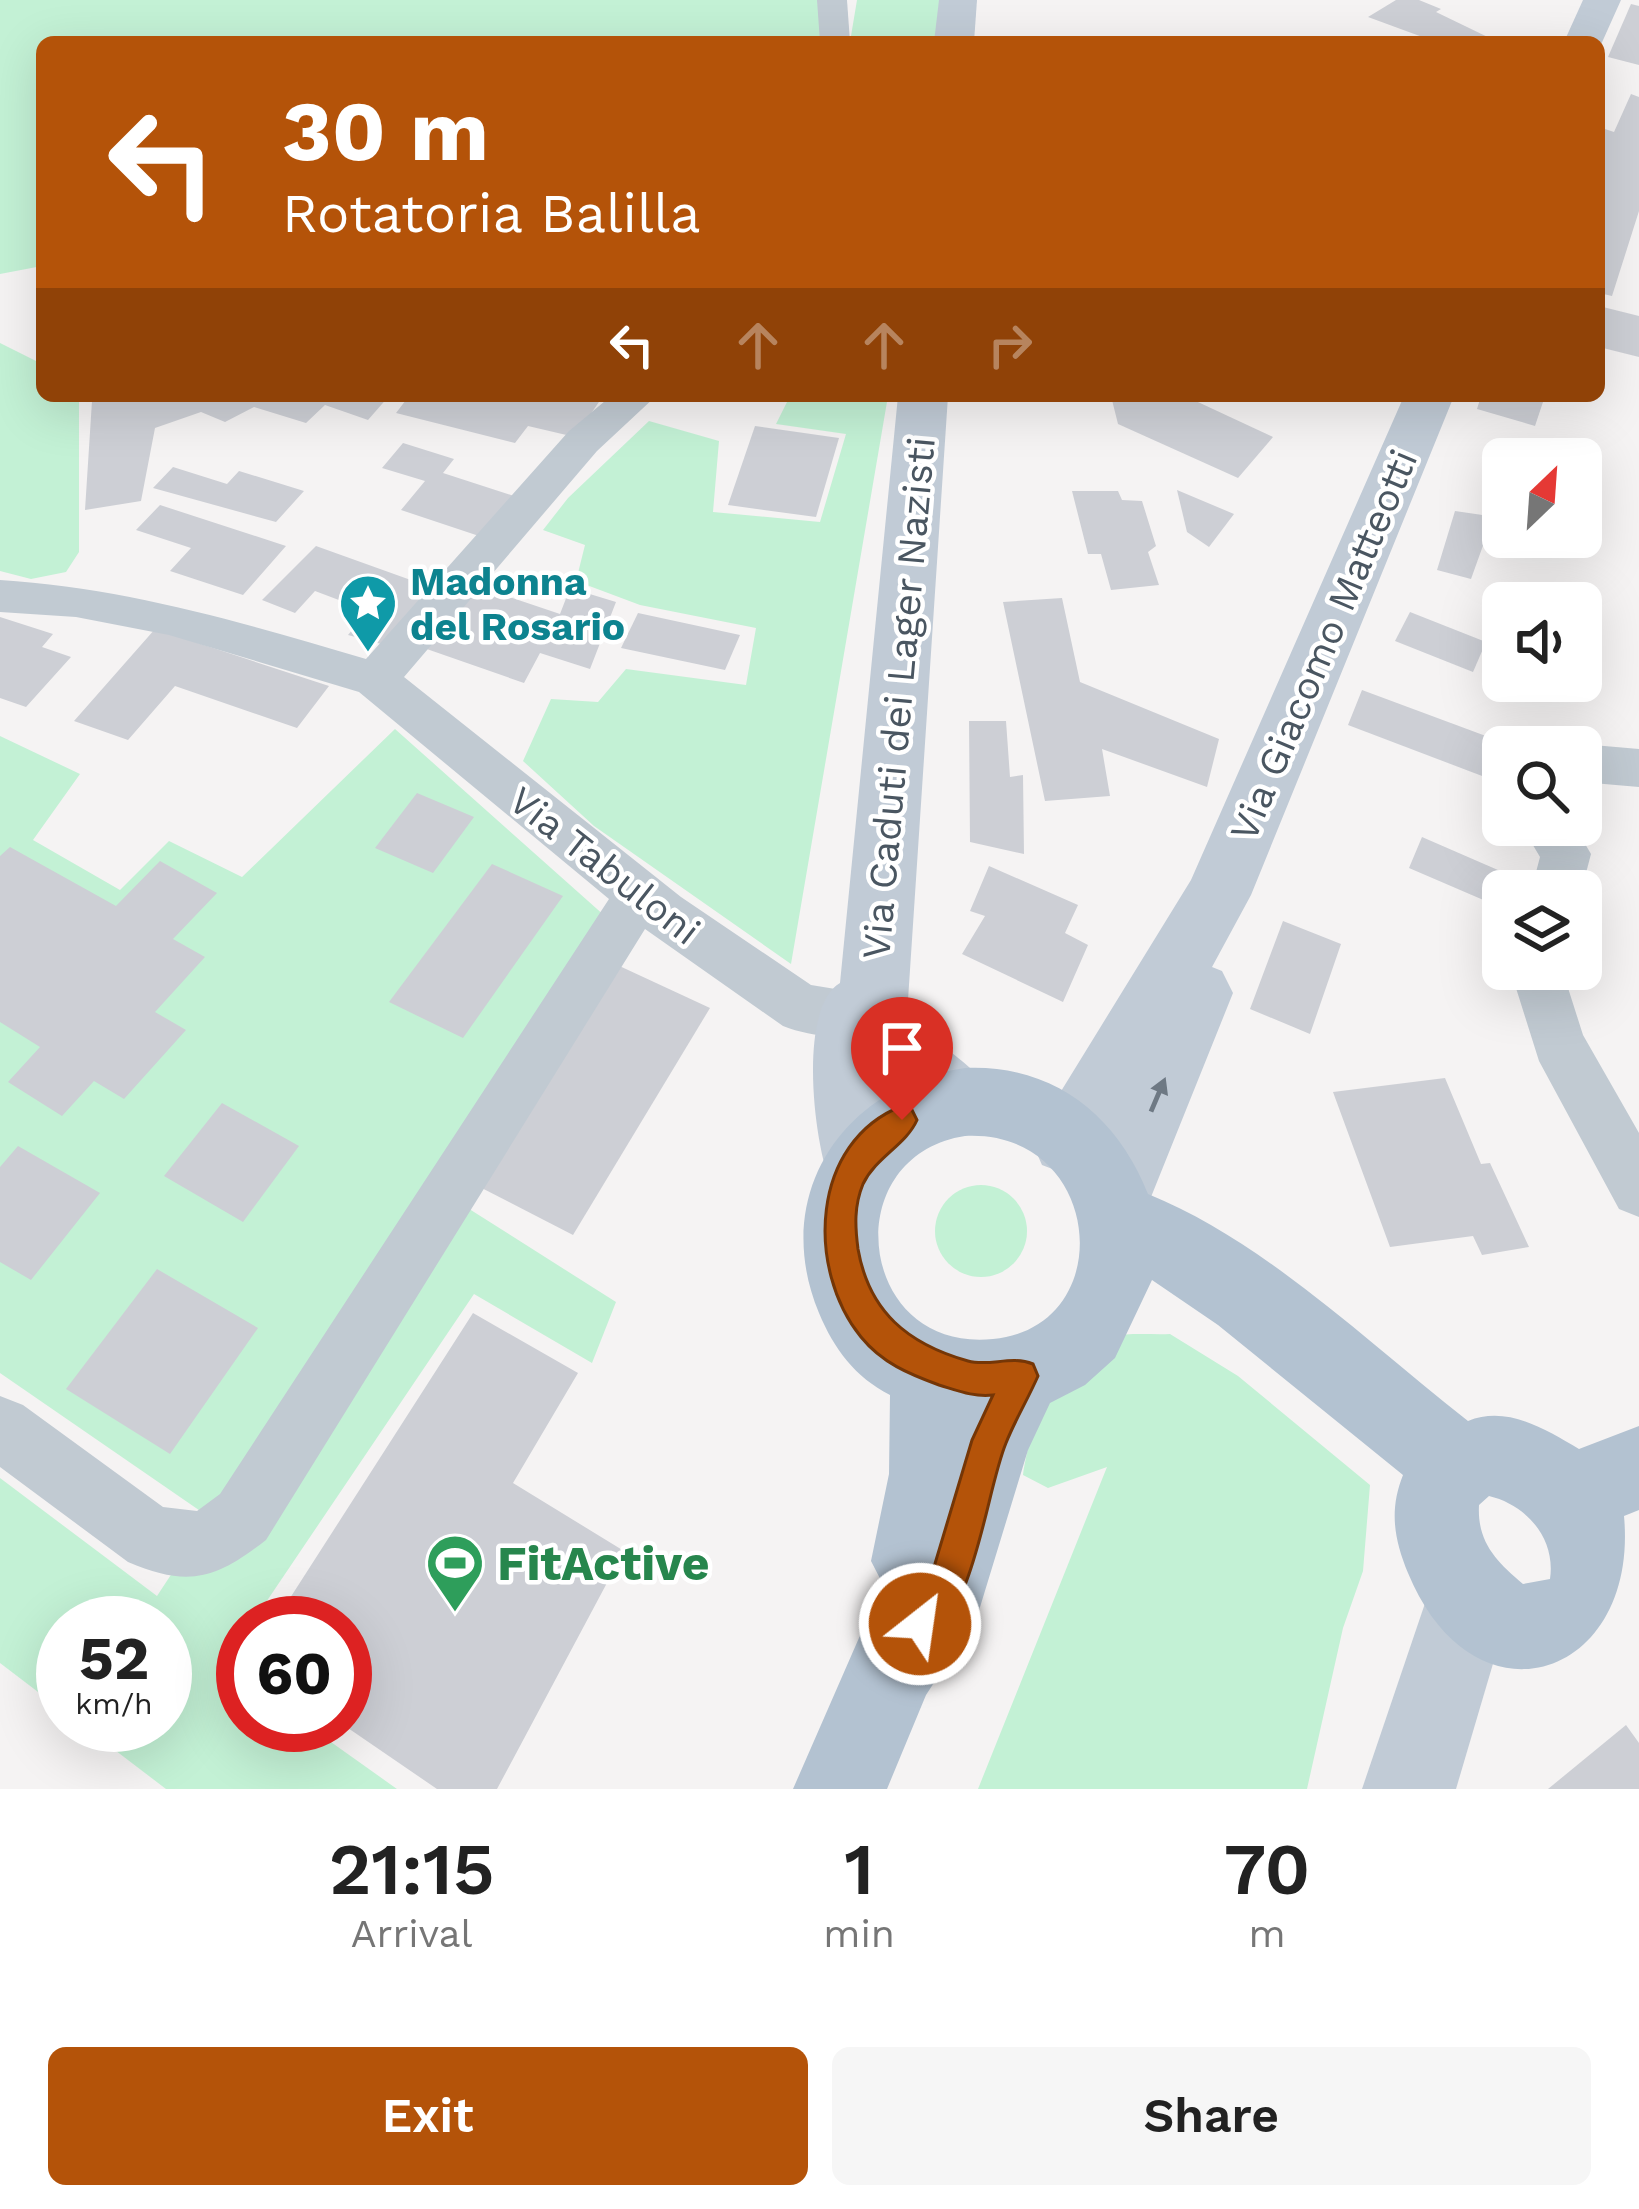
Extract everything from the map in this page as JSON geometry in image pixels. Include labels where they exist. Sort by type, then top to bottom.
[{"type":"main road","points":[[960,1102],[1028,1114],[1068,1140],[1094,1168],[1114,1238],[1080,1344],[1062,1359],[1021,1376],[975,1380],[931,1368],[890,1344],[849,1287],[838,1221],[858,1162],[902,1120],[960,1102]]},
{"type":"main road","points":[[1114,1238],[1246,1297],[1458,1466]]},
{"type":"main road","points":[[894,1663],[931,1474],[931,1368]]},
{"type":"main road","points":[[840,1789],[894,1663],[946,1586],[989,1440],[1021,1376]]},
{"type":"main road","points":[[1478,1455],[1513,1456],[1549,1474],[1605,1481],[1586,1518],[1597,1558],[1590,1597],[1576,1615],[1556,1626],[1532,1628],[1492,1615],[1468,1596],[1444,1558],[1436,1531],[1439,1493],[1458,1466],[1478,1455]]},
{"type":"street","points":[[832,0],[835,36]]},
{"type":"street","points":[[955,36],[958,0]]},
{"type":"street","points":[[1587,36],[1602,0]]},
{"type":"street","points":[[375,679],[584,441],[629,402]]},
{"type":"street","name":"Via Caduti dei Lager Nazisti","points":[[858,1162],[850,1125],[922,402]]},
{"type":"street","name":"Via Giacomo Matteotti","points":[[1068,1140],[1096,1106],[1217,895],[1426,402]]},
{"type":"street","name":"Via Tabuloni","points":[[0,596],[76,601],[169,618],[375,679],[639,895],[802,1009],[863,1006]]},
{"type":"street","points":[[1602,765],[1639,769]]},
{"type":"street","points":[[0,1428],[151,1539],[206,1545],[243,1517],[639,895]]},
{"type":"street","name":"Via Giacomo Matteotti","points":[[1114,1238],[1196,1005],[1217,895]]},
{"type":"street","points":[[1542,990],[1558,1043],[1639,1189]]},
{"type":"street","name":"Via Caduti dei Lager Nazisti","points":[[863,1006],[891,1051],[918,1078],[960,1102]]},
{"type":"street","points":[[1409,1789],[1468,1596]]},
{"type":"green space","points":[[0,0],[822,0],[825,36],[36,36],[36,267],[0,274]]},
{"type":"green space","points":[[857,0],[942,0],[937,36],[851,36]]},
{"type":"green space","points":[[0,343],[36,361],[36,402],[79,402],[79,552],[66,572],[31,579],[0,571]]},
{"type":"green space","points":[[787,402],[887,402],[791,964],[594,826],[523,761],[551,699],[598,702],[626,669],[746,685],[756,628],[640,605],[576,581],[585,545],[543,530],[568,498],[649,421],[719,441],[713,512],[820,522],[846,434],[776,424]]},
{"type":"green space","points":[[395,729],[615,925],[436,1188],[616,1302],[592,1363],[474,1294],[270,1596],[216,1596],[216,1752],[345,1752],[397,1789],[166,1789],[117,1752],[192,1752],[192,1596],[157,1596],[209,1517],[0,1373],[0,736],[80,774],[33,840],[120,890],[169,841],[242,877]]},
{"type":"green space","points":[[981,1185],[999,1188],[1014,1198],[1024,1213],[1024,1249],[1014,1264],[999,1274],[981,1277],[963,1274],[948,1264],[938,1249],[935,1231],[938,1213],[948,1198],[963,1188]]},
{"type":"green space","points":[[1170,1334],[1238,1376],[1370,1485],[1363,1571],[1343,1628],[1307,1789],[978,1789],[1107,1467],[1048,1488],[1023,1475],[1039,1413],[1060,1374],[1092,1345],[1119,1335]]},
{"type":"green space","points":[[0,1478],[157,1596],[36,1596],[36,1690],[0,1663]]},
{"type":"building","points":[[1396,0],[1419,0],[1486,36],[1420,36],[1368,17]]},
{"type":"building","points":[[1631,4],[1639,6],[1639,65],[1608,57]]},
{"type":"building","points":[[1631,94],[1639,97],[1639,211],[1612,296],[1605,294],[1605,129],[1614,132]]},
{"type":"building","points":[[1605,308],[1639,316],[1639,357],[1605,348]]},
{"type":"building","points":[[92,402],[384,402],[368,420],[325,405],[306,423],[254,407],[225,422],[201,412],[155,428],[141,501],[85,510]]},
{"type":"building","points":[[404,402],[599,402],[575,437],[528,426],[515,443],[396,413]]},
{"type":"building","points":[[1112,402],[1198,402],[1273,437],[1238,478],[1118,424]]},
{"type":"building","points":[[1479,402],[1543,402],[1535,426],[1477,409]]},
{"type":"building","points":[[755,426],[839,438],[816,517],[728,505]]},
{"type":"building","points":[[403,443],[454,459],[443,473],[517,497],[485,538],[401,510],[425,481],[382,468]]},
{"type":"building","points":[[173,467],[227,484],[239,471],[304,491],[276,522],[153,488]]},
{"type":"building","points":[[1177,490],[1234,514],[1209,547],[1187,532]]},
{"type":"building","points":[[1072,491],[1118,491],[1122,500],[1142,501],[1156,546],[1148,552],[1159,585],[1111,590],[1101,554],[1088,554]]},
{"type":"building","points":[[160,505],[286,546],[243,595],[170,571],[191,548],[136,530]]},
{"type":"building","points":[[1455,511],[1482,515],[1482,548],[1471,579],[1437,570]]},
{"type":"building","points":[[316,546],[433,588],[385,645],[348,635],[368,611],[315,591],[295,613],[262,600]]},
{"type":"building","points":[[474,585],[560,614],[570,588],[616,602],[590,669],[540,653],[524,683],[421,647]]},
{"type":"building","points":[[1062,598],[1080,682],[1219,739],[1207,787],[1102,749],[1110,796],[1045,801],[1003,602]]},
{"type":"building","points":[[1410,612],[1482,640],[1482,651],[1473,672],[1395,641]]},
{"type":"building","points":[[638,613],[740,635],[725,670],[621,648]]},
{"type":"building","points":[[0,617],[53,634],[42,647],[71,657],[26,707],[0,698]]},
{"type":"building","points":[[155,629],[329,686],[297,728],[175,686],[128,740],[74,721]]},
{"type":"building","points":[[1362,690],[1482,735],[1482,776],[1348,725]]},
{"type":"building","points":[[969,721],[1006,721],[1010,777],[1023,775],[1024,854],[970,842]]},
{"type":"building","points":[[417,793],[474,817],[433,873],[375,848]]},
{"type":"building","points":[[1422,837],[1498,870],[1482,870],[1482,899],[1409,868]]},
{"type":"building","points":[[10,847],[116,906],[160,861],[217,893],[173,939],[205,957],[155,1012],[186,1030],[124,1099],[94,1081],[62,1116],[8,1082],[40,1047],[0,1022],[0,856]]},
{"type":"building","points":[[492,864],[563,896],[463,1038],[389,1002]]},
{"type":"building","points":[[989,866],[1078,905],[1065,933],[1088,945],[1063,1002],[962,954],[985,916],[970,911]]},
{"type":"building","points":[[1283,921],[1341,944],[1310,1034],[1250,1009]]},
{"type":"building","points":[[613,963],[710,1008],[573,1235],[468,1181]]},
{"type":"building","points":[[1445,1078],[1481,1164],[1490,1163],[1529,1247],[1482,1255],[1473,1236],[1390,1247],[1333,1092]]},
{"type":"building","points":[[222,1103],[299,1146],[243,1222],[164,1176]]},
{"type":"building","points":[[18,1146],[100,1193],[31,1280],[0,1262],[0,1167]]},
{"type":"building","points":[[157,1269],[258,1328],[170,1454],[66,1389]]},
{"type":"building","points":[[473,1313],[578,1373],[513,1483],[624,1551],[497,1789],[437,1789],[372,1744],[372,1596],[291,1596]]},
{"type":"building","points":[[1626,1725],[1639,1743],[1639,1789],[1548,1789]]},
{"type":"place","name":"Madonna del Rosario","points":[[368,654]]},
{"type":"place","name":"FitActive","points":[[455,1614]]},
{"type":"route","points":[[902,1120],[871,1145],[848,1181],[838,1221],[838,1244],[849,1287],[873,1327],[909,1358],[975,1380],[1021,1376],[989,1440],[946,1586],[920,1624]]}]
